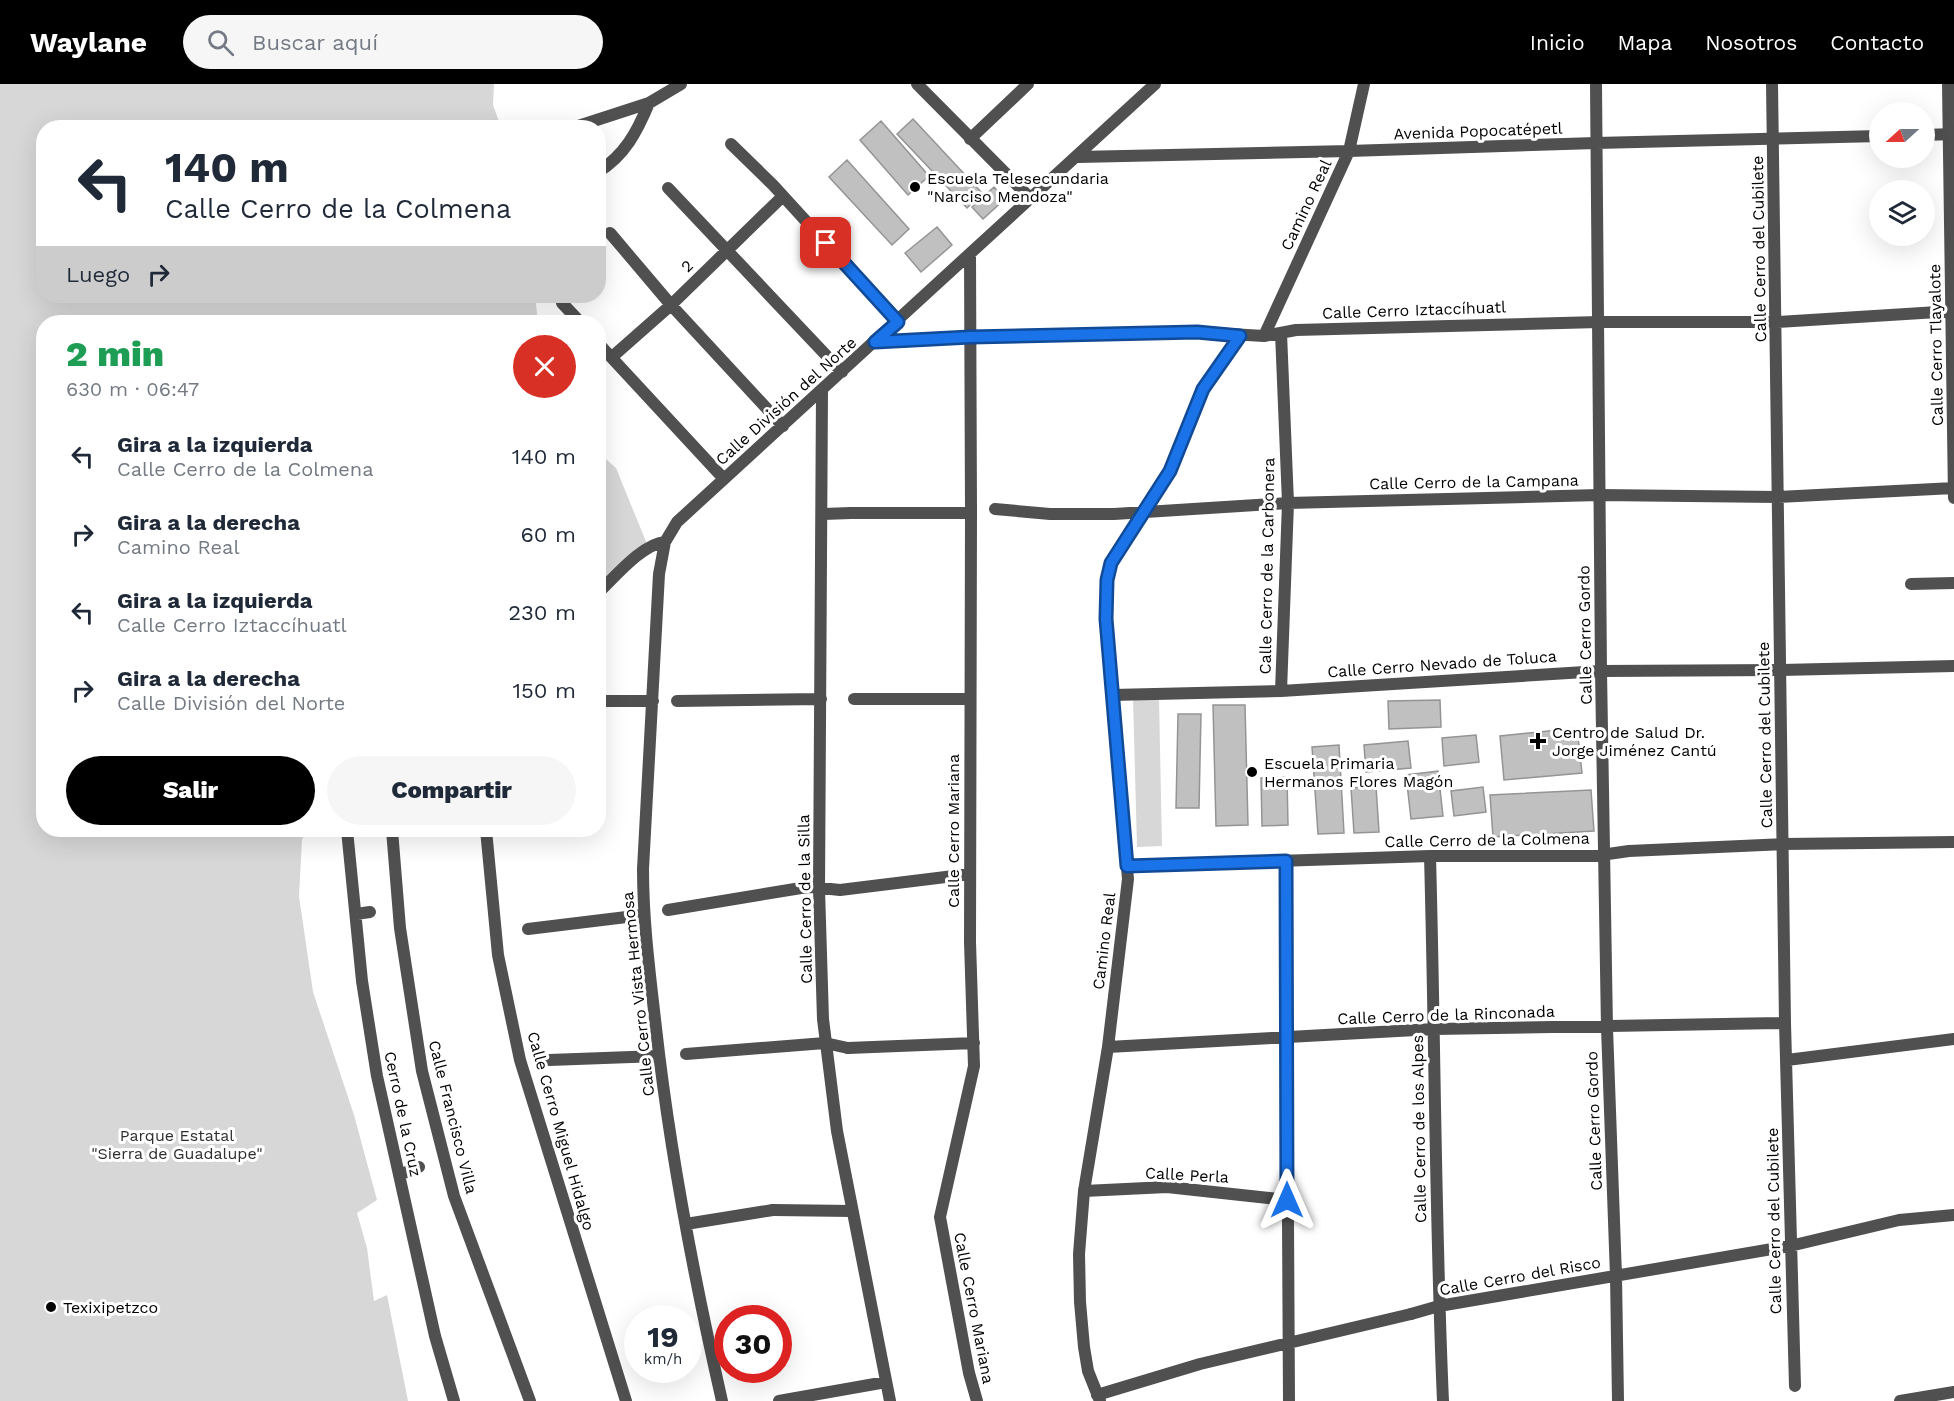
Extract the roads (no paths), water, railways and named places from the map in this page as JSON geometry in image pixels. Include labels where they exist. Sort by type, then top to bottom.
[{"type":"street","points":[[597,120],[649,103],[681,84]]},
{"type":"street","points":[[916,84],[1030,198]]},
{"type":"street","points":[[970,139],[1028,84]]},
{"type":"street","name":"Calle División del Norte","points":[[606,585],[637,556],[651,546],[665,542],[677,522],[898,322],[1155,84]]},
{"type":"street","name":"Camino Real","points":[[1264,336],[1350,151],[1364,84]]},
{"type":"street","name":"Calle Cerro Gordo","points":[[1596,84],[1601,671],[1607,1028],[1618,1401]]},
{"type":"street","name":"Calle Cerro del Cubilete","points":[[1772,84],[1785,1023],[1795,1386]]},
{"type":"street","name":"Calle Cerro Tlayalote","points":[[1948,84],[1951,134],[1954,498]]},
{"type":"street","points":[[606,166],[632,142],[649,103]]},
{"type":"street","points":[[1935,135],[1951,134]]},
{"type":"street","name":"Avenida Popocatépetl","points":[[1078,157],[1869,136]]},
{"type":"street","points":[[731,144],[783,196],[898,322]]},
{"type":"street","points":[[668,188],[842,372]]},
{"type":"street","name":"2","points":[[612,357],[671,305],[783,196]]},
{"type":"street","points":[[610,233],[671,305],[783,426]]},
{"type":"street","name":"Calle Cerro Mariana","points":[[969,254],[970,942],[974,1066],[940,1217],[969,1373],[977,1401]]},
{"type":"street","points":[[562,303],[573,315]]},
{"type":"street","name":"Calle Cerro Iztaccíhuatl","points":[[875,342],[970,337],[1197,332],[1264,336],[1296,330],[1599,322],[1777,322],[1953,311]]},
{"type":"street","name":"Calle Cerro de la Carbonera","points":[[1281,333],[1288,503],[1281,691]]},
{"type":"street","name":"Camino Real","points":[[1098,1398],[1088,1371],[1080,1302],[1079,1254],[1084,1191],[1108,1047],[1126,897],[1127,866],[1106,619],[1107,580],[1111,563],[1170,471],[1203,389],[1240,336]]},
{"type":"street","points":[[606,351],[724,479]]},
{"type":"street","name":"Calle Cerro de la Silla","points":[[822,391],[819,889],[825,1043],[837,1131],[890,1401]]},
{"type":"street","name":"Calle Cerro de la Campana","points":[[995,509],[1050,514],[1144,513],[1288,503],[1599,495],[1778,497],[1954,488]]},
{"type":"street","points":[[823,514],[971,513]]},
{"type":"street","name":"Calle Cerro Vista Hermosa","points":[[665,542],[659,574],[643,869],[643,915],[672,1151],[707,1337],[722,1401]]},
{"type":"street","points":[[1911,584],[1954,583]]},
{"type":"street","name":"Calle Cerro Nevado de Toluca","points":[[1112,695],[1281,691],[1601,671],[1954,666]]},
{"type":"street","points":[[677,701],[821,699]]},
{"type":"street","points":[[854,699],[970,699]]},
{"type":"street","points":[[606,701],[653,701]]},
{"type":"street","name":"Cerro de la Cruz","points":[[348,837],[362,981],[377,1076],[435,1336],[454,1401]]},
{"type":"street","name":"Calle Francisco Villa","points":[[393,837],[400,928],[422,1071],[454,1196],[530,1401]]},
{"type":"street","name":"Calle Cerro Miguel Hidalgo","points":[[487,837],[498,955],[520,1060],[626,1401]]},
{"type":"street","name":"Calle Cerro de la Colmena","points":[[1127,866],[1431,856],[1582,856],[1629,851],[1783,844],[1954,842]]},
{"type":"street","name":"Calle Cerro de los Alpes","points":[[1431,856],[1435,1175],[1443,1401]]},
{"type":"street","points":[[1286,861],[1289,1401]]},
{"type":"street","points":[[668,910],[801,888],[840,890],[970,874]]},
{"type":"street","points":[[356,914],[370,912]]},
{"type":"street","points":[[528,928],[643,915]]},
{"type":"street","name":"Calle Cerro de la Rinconada","points":[[1108,1047],[1434,1029],[1607,1028],[1785,1023]]},
{"type":"street","points":[[1787,1060],[1954,1039]]},
{"type":"street","points":[[686,1054],[825,1043],[848,1048],[974,1043]]},
{"type":"street","points":[[549,1060],[659,1056]]},
{"type":"street","points":[[399,1175],[419,1167]]},
{"type":"street","name":"Calle Perla","points":[[1084,1191],[1167,1187],[1287,1200]]},
{"type":"street","points":[[686,1224],[773,1210],[852,1211]]},
{"type":"street","name":"Calle Cerro del Risco","points":[[1098,1398],[1200,1364],[1439,1306],[1790,1246],[1899,1220],[1954,1215]]},
{"type":"street","points":[[779,1401],[886,1382]]},
{"type":"street","points":[[1900,1401],[1954,1392]]},
{"type":"place","name":"Escuela Telesecundaria \"Narciso Mendoza\"","points":[[915,187]]},
{"type":"place","name":"Centro de Salud Dr. Jorge Jiménez Cantú","points":[[1538,741]]},
{"type":"place","name":"Escuela Primaria Hermanos Flores Magón","points":[[1252,772]]},
{"type":"place","name":"Texixipetzco","points":[[51,1307]]},
{"type":"park label","name":"Parque Estatal \"Sierra de Guadalupe\"","points":[[177,1144]]}]
